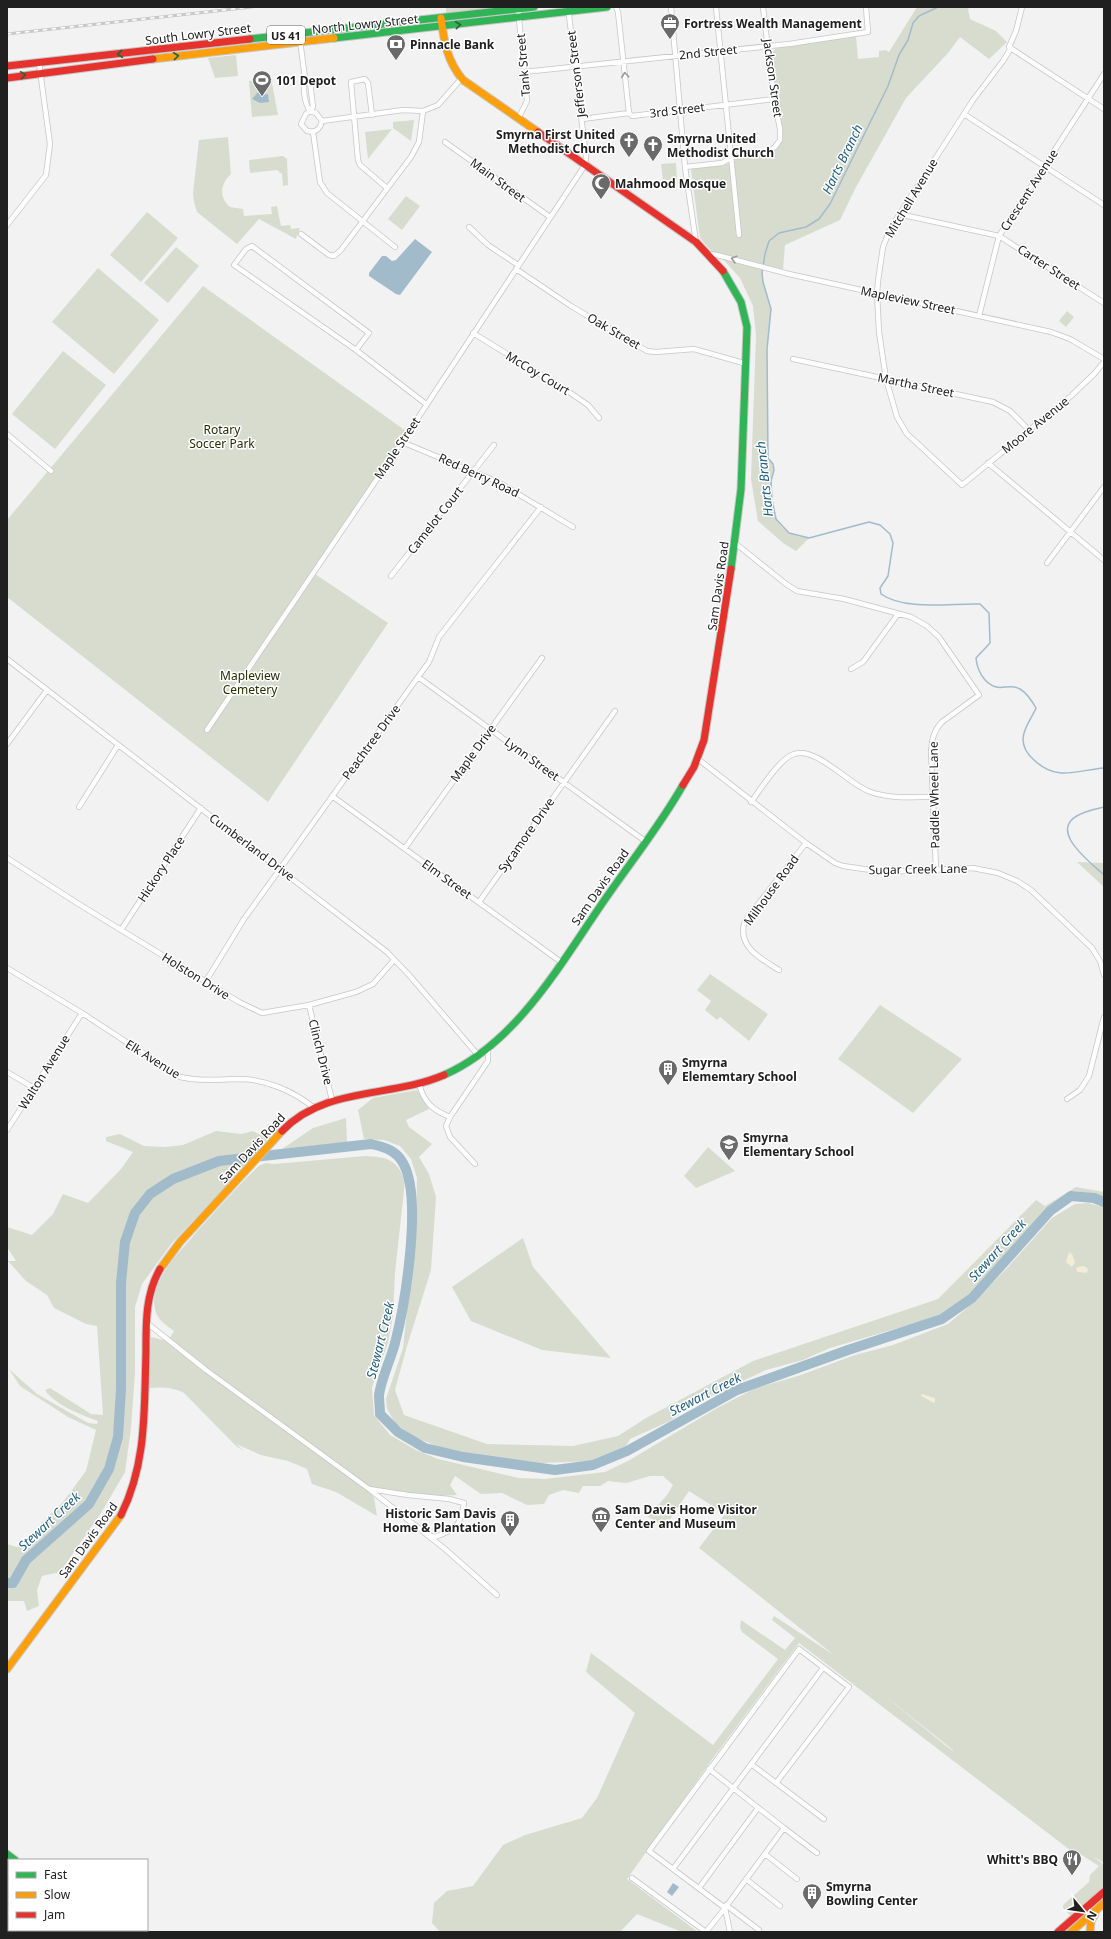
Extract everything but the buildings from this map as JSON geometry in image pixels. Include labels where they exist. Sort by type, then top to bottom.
[{"type":"street","name":"South Lowry Street","points":[[7,66],[534,7]]},
{"type":"street","name":"North Lowry Street","points":[[7,78],[300,42],[519,18],[569,10],[607,7]]},
{"type":"street","points":[[616,7],[618,12],[629,113]]},
{"type":"street","points":[[671,7],[685,168],[696,242]]},
{"type":"street","points":[[716,7],[722,51],[739,235]]},
{"type":"street","name":"Jackson Street","points":[[732,158],[766,153],[775,147],[780,140],[780,129],[774,99],[763,7]]},
{"type":"street","name":"2nd Street","points":[[524,72],[768,46],[868,32],[866,7]]},
{"type":"street","name":"Mitchell Avenue","points":[[962,485],[917,443],[902,426],[892,402],[886,379],[879,332],[877,294],[883,247],[890,229],[964,114],[1010,48],[1022,7]]},
{"type":"street","name":"Tank Street","points":[[518,9],[527,101],[518,119]]},
{"type":"street","name":"Jefferson Street","points":[[569,10],[574,66],[582,119],[586,158],[585,165]]},
{"type":"street","name":"Sam Davis Road","points":[[7,1669],[119,1519],[135,1485],[142,1450],[146,1323],[152,1286],[166,1259],[290,1122],[313,1107],[332,1100],[419,1084],[450,1072],[488,1048],[523,1014],[676,798],[698,759],[707,727],[735,542],[741,489],[747,364],[747,327],[744,307],[733,284],[696,242],[461,79],[453,71],[446,56],[441,18]]},
{"type":"street","points":[[299,33],[307,107],[310,111],[316,113],[322,121]]},
{"type":"street","points":[[1010,48],[1104,109]]},
{"type":"street","points":[[7,225],[46,175],[50,144],[39,63]]},
{"type":"street","name":"Crescent Avenue","points":[[979,316],[999,236],[1104,74]]},
{"type":"street","points":[[372,116],[368,82],[365,79],[351,82],[350,84],[360,165],[387,188]]},
{"type":"street","points":[[322,121],[372,116],[403,110],[423,111],[438,105],[461,79]]},
{"type":"street","name":"3rd Street","points":[[582,119],[629,113],[632,116],[680,109],[774,99]]},
{"type":"street","points":[[310,111],[306,114],[301,124],[307,131],[313,132],[318,129],[322,121]]},
{"type":"street","points":[[301,234],[329,255],[334,256],[342,250],[411,157],[419,142],[423,111]]},
{"type":"street","points":[[964,114],[1104,205]]},
{"type":"street","points":[[313,132],[320,182],[327,193],[395,247]]},
{"type":"street","name":"Main Street","points":[[445,142],[550,217]]},
{"type":"street","points":[[685,168],[722,163],[732,158]]},
{"type":"street","name":"Maple Street","points":[[207,730],[402,442],[585,165]]},
{"type":"street","name":"Carter Street","points":[[899,214],[999,236],[1104,303]]},
{"type":"street","name":"Oak Street","points":[[469,227],[488,245],[577,310],[647,351],[656,352],[694,348],[747,364]]},
{"type":"street","points":[[356,350],[369,333],[252,246],[246,249],[234,265],[356,350],[426,404]]},
{"type":"street","name":"Mapleview Street","points":[[708,254],[789,274],[1051,332],[1070,339],[1104,360]]},
{"type":"street","name":"McCoy Court","points":[[473,333],[576,396],[588,405],[599,418]]},
{"type":"street","name":"Martha Street","points":[[793,359],[993,402],[1010,411],[1029,430]]},
{"type":"street","name":"Moore Avenue","points":[[962,485],[1084,383],[1104,360]]},
{"type":"street","points":[[7,434],[51,471]]},
{"type":"street","name":"Red Berry Road","points":[[402,442],[508,487],[573,527]]},
{"type":"street","name":"Camelot Court","points":[[391,576],[494,445]]},
{"type":"street","points":[[988,463],[1104,560]]},
{"type":"street","points":[[1047,563],[1104,488]]},
{"type":"street","name":"Peachtree Drive","points":[[206,981],[244,919],[429,662],[439,637],[541,507]]},
{"type":"street","points":[[735,542],[786,584],[798,591],[836,596],[898,614],[864,662],[851,669]]},
{"type":"street","name":"Paddle Wheel Lane","points":[[898,614],[919,621],[934,632],[979,695],[945,719],[934,732],[931,750],[936,869]]},
{"type":"street","name":"Maple Drive","points":[[405,848],[542,658]]},
{"type":"street","name":"Cumberland Drive","points":[[7,659],[280,868],[394,960],[478,1055]]},
{"type":"street","name":"Lynn Street","points":[[418,678],[645,841]]},
{"type":"street","points":[[7,744],[47,690]]},
{"type":"street","name":"Sycamore Drive","points":[[479,902],[615,711]]},
{"type":"street","points":[[80,807],[118,745]]},
{"type":"street","points":[[751,802],[781,763],[788,756],[800,752],[812,754],[857,785],[877,794],[932,797]]},
{"type":"street","name":"Sugar Creek Lane","points":[[698,759],[751,802],[835,863],[852,868],[884,872],[936,869],[983,869],[1003,875],[1025,885],[1092,948],[1100,961],[1104,975]]},
{"type":"street","name":"Elm Street","points":[[332,796],[561,962]]},
{"type":"street","name":"Hickory Place","points":[[121,930],[201,808]]},
{"type":"street","name":"Milhouse Road","points":[[779,970],[759,957],[747,946],[742,934],[742,927],[745,921],[806,843]]},
{"type":"street","name":"Holston Drive","points":[[8,860],[238,1002],[262,1014],[309,1005],[368,988],[394,960]]},
{"type":"street","name":"Elk Avenue","points":[[7,968],[82,1013],[180,1077],[195,1081],[242,1079],[259,1081],[293,1093],[313,1107]]},
{"type":"street","name":"Clinch Drive","points":[[309,1005],[332,1100]]},
{"type":"street","name":"Walton Avenue","points":[[7,1130],[82,1013]]},
{"type":"street","points":[[1067,1099],[1080,1090],[1088,1076],[1104,1017]]},
{"type":"street","points":[[475,1164],[450,1137],[446,1126],[450,1117],[488,1061],[488,1048]]},
{"type":"street","points":[[7,1072],[34,1088]]},
{"type":"street","points":[[419,1084],[422,1097],[442,1114],[450,1117]]},
{"type":"street","points":[[146,1323],[206,1370],[369,1489],[427,1535],[497,1594]]},
{"type":"street","points":[[369,1489],[408,1495],[449,1498],[464,1503],[462,1516],[457,1527],[446,1534],[435,1537],[427,1535]]},
{"type":"street","points":[[759,1930],[649,1851],[799,1649],[848,1687],[776,1783]]},
{"type":"street","points":[[673,1869],[823,1668]]},
{"type":"street","points":[[751,1764],[824,1819]]},
{"type":"street","points":[[709,1769],[817,1853]]},
{"type":"street","points":[[699,1888],[758,1808]]},
{"type":"street","points":[[632,1878],[706,1932],[784,1828]]},
{"type":"street","points":[[765,1854],[797,1879]]},
{"type":"street","points":[[746,1879],[780,1906]]},
{"type":"street","points":[[1058,1932],[1104,1892]]},
{"type":"street","points":[[1069,1923],[1074,1931],[1104,1903]]},
{"type":"street","points":[[726,1906],[730,1932]]},
{"type":"street","points":[[1090,1932],[1090,1921],[1098,1909]]},
{"type":"green space","points":[[446,7],[506,7],[446,14]]},
{"type":"green space","points":[[917,7],[971,7],[968,9],[970,19],[996,31],[1007,42],[989,59],[960,37],[948,53],[906,98],[855,189],[840,220],[785,245],[783,269],[777,271],[763,267],[763,282],[771,309],[767,349],[768,458],[773,469],[770,488],[771,502],[775,516],[783,528],[798,536],[809,538],[796,551],[783,543],[758,521],[751,479],[756,335],[753,306],[740,278],[722,258],[722,253],[713,253],[700,238],[691,170],[733,163],[736,159],[764,156],[780,142],[779,116],[771,54],[776,48],[856,36],[858,59],[879,57],[879,51],[886,50],[889,52]]},
{"type":"green space","points":[[236,55],[238,76],[215,78],[208,58]]},
{"type":"green space","name":"101 Depot","points":[[271,78],[278,115],[252,117],[249,81]]},
{"type":"green space","points":[[414,120],[411,141],[393,128],[393,122]]},
{"type":"green space","points":[[392,129],[368,159],[365,132]]},
{"type":"green space","points":[[228,137],[231,174],[225,182],[222,190],[222,195],[226,203],[230,207],[243,209],[244,216],[272,214],[271,207],[277,206],[281,226],[290,225],[291,229],[300,228],[296,239],[259,219],[237,244],[197,212],[193,193],[199,140]]},
{"type":"green space","points":[[283,156],[287,159],[288,185],[283,186],[282,174],[277,170],[250,173],[249,160]]},
{"type":"green space","points":[[676,163],[677,180],[663,180],[661,164]]},
{"type":"green space","points":[[406,196],[420,206],[402,230],[388,219]]},
{"type":"green space","points":[[147,212],[178,238],[141,282],[110,255]]},
{"type":"green space","points":[[176,247],[199,266],[168,303],[144,283]]},
{"type":"green space","points":[[98,268],[159,320],[114,374],[52,322]]},
{"type":"green space","name":"Rotary Soccer Park","points":[[203,286],[406,431],[312,572],[388,623],[268,802],[7,597],[7,520]]},
{"type":"green space","points":[[1067,311],[1074,317],[1066,327],[1059,321]]},
{"type":"green space","points":[[63,351],[106,385],[55,449],[12,414]]},
{"type":"green space","points":[[1077,862],[1104,863],[1104,887]]},
{"type":"green space","points":[[710,974],[768,1014],[749,1041],[720,1017],[717,1020],[705,1010],[711,1001],[697,990]]},
{"type":"green space","points":[[880,1005],[962,1059],[913,1113],[838,1059]]},
{"type":"green space","points":[[417,1090],[429,1109],[406,1120],[409,1127],[432,1144],[419,1157],[429,1174],[436,1197],[431,1270],[395,1390],[404,1415],[487,1444],[573,1446],[618,1436],[646,1418],[753,1361],[938,1299],[1036,1200],[1045,1206],[1076,1187],[1104,1192],[1104,1198],[1089,1193],[1074,1191],[1047,1209],[967,1296],[941,1314],[830,1348],[803,1360],[766,1370],[694,1404],[670,1421],[630,1439],[625,1448],[596,1461],[542,1463],[469,1455],[442,1448],[414,1437],[395,1423],[387,1409],[386,1399],[403,1348],[416,1225],[417,1178],[411,1159],[400,1146],[384,1140],[364,1139],[358,1110],[373,1098]]},
{"type":"green space","points":[[346,1118],[347,1142],[282,1149],[313,1128]]},
{"type":"green space","points":[[277,1127],[248,1163],[171,1244],[142,1284],[135,1307],[135,1372],[131,1428],[125,1472],[101,1513],[60,1572],[42,1576],[37,1590],[39,1606],[27,1611],[24,1601],[7,1601],[7,1544],[17,1547],[63,1502],[86,1471],[96,1430],[68,1417],[20,1386],[9,1369],[37,1394],[88,1423],[97,1424],[98,1421],[55,1401],[45,1390],[50,1388],[91,1414],[103,1415],[97,1326],[86,1324],[54,1308],[47,1295],[26,1281],[8,1261],[16,1261],[7,1247],[7,1227],[32,1235],[53,1214],[63,1194],[88,1203],[121,1169],[133,1152],[106,1141],[106,1137],[120,1134],[144,1146],[165,1147],[183,1145],[216,1131],[241,1134],[253,1131],[261,1135]]},
{"type":"green space","points":[[708,1147],[735,1171],[696,1188],[684,1176]]},
{"type":"green space","points":[[365,1156],[379,1157],[395,1164],[405,1181],[395,1273],[393,1316],[388,1343],[372,1387],[374,1415],[390,1435],[416,1450],[438,1459],[519,1478],[545,1479],[605,1472],[628,1461],[717,1408],[756,1388],[798,1376],[855,1355],[893,1345],[948,1324],[974,1302],[1052,1218],[1075,1204],[1088,1203],[1104,1207],[1104,1863],[1093,1856],[1104,1865],[1104,1887],[1070,1915],[1063,1908],[1063,1905],[1089,1882],[1090,1875],[1099,1866],[1080,1854],[1074,1853],[799,1643],[711,1761],[627,1879],[698,1932],[682,1932],[637,1914],[620,1932],[440,1932],[432,1923],[434,1903],[447,1891],[473,1886],[503,1845],[525,1835],[582,1818],[597,1798],[635,1713],[586,1672],[591,1653],[713,1745],[778,1659],[742,1632],[740,1627],[741,1620],[785,1650],[795,1638],[772,1620],[774,1616],[834,1655],[699,1548],[725,1514],[689,1491],[665,1527],[648,1517],[667,1495],[673,1485],[663,1476],[650,1476],[626,1483],[608,1481],[600,1486],[583,1486],[579,1493],[563,1490],[549,1495],[544,1504],[527,1505],[502,1493],[481,1494],[455,1476],[450,1485],[457,1495],[416,1495],[383,1490],[363,1482],[332,1458],[333,1465],[369,1489],[374,1498],[377,1516],[336,1492],[312,1484],[307,1469],[288,1461],[261,1455],[236,1444],[245,1452],[236,1446],[184,1393],[167,1388],[149,1388],[151,1337],[168,1341],[174,1331],[160,1320],[156,1313],[154,1303],[161,1277],[180,1251],[244,1180],[260,1165],[266,1163],[274,1164]],"holes":[[[880,1692],[953,1750],[945,1745]]]},
{"type":"green space","points":[[523,1238],[533,1267],[611,1358],[542,1350],[471,1321],[452,1287]]},
{"type":"sand","points":[[1069,1252],[1072,1254],[1075,1262],[1072,1267],[1066,1262]]},
{"type":"sand","points":[[1084,1266],[1088,1269],[1087,1273],[1078,1272],[1076,1270],[1077,1267]]},
{"type":"sand","points":[[922,1394],[935,1398],[934,1403],[921,1396]]},
{"type":"water","points":[[258,92],[263,95],[268,94],[269,102],[260,103],[252,99]]},
{"type":"water","points":[[415,239],[432,252],[400,295],[396,294],[369,276],[369,273],[382,256],[386,256],[392,261],[396,260]]},
{"type":"water","points":[[673,1883],[679,1887],[672,1896],[667,1892]]},
{"type":"waterway","name":"Harts Branch","points":[[938,7],[919,16],[913,23],[908,40],[899,55],[888,86],[830,204],[819,219],[806,227],[779,233],[769,241],[762,273],[763,282],[771,309],[767,349],[768,458],[773,464],[774,470],[771,481],[772,500],[776,519],[789,533],[809,538],[869,522],[880,525],[890,534],[893,543],[888,576],[880,588],[881,594],[903,603],[929,605],[980,604],[989,613],[990,643],[976,658],[978,667],[984,679],[991,685],[996,687],[1014,687],[1020,689],[1027,695],[1036,708],[1023,735],[1024,745],[1029,755],[1043,767],[1059,773],[1104,768]]},
{"type":"waterway","name":"Harts Branch","points":[[1104,807],[1091,810],[1072,819],[1068,827],[1069,836],[1073,844],[1080,853],[1104,875]]},
{"type":"waterway","name":"Stewart Creek","points":[[7,1583],[13,1583],[26,1560],[89,1504],[109,1469],[118,1437],[121,1389],[121,1283],[125,1242],[135,1213],[150,1194],[173,1179],[219,1161],[371,1144],[385,1148],[397,1155],[403,1163],[409,1179],[412,1200],[412,1225],[403,1304],[393,1349],[380,1389],[380,1414],[398,1432],[425,1448],[463,1457],[555,1470],[593,1465],[627,1451],[737,1390],[848,1350],[942,1319],[972,1298],[1050,1211],[1071,1196],[1094,1198],[1104,1202]]},
{"type":"railway","points":[[7,34],[252,7]]},
{"type":"traffic: fast","points":[[250,39],[534,7]]},
{"type":"traffic: fast","points":[[334,38],[607,7]]},
{"type":"traffic: fast","points":[[723,271],[741,302],[747,327],[741,489],[731,569]]},
{"type":"traffic: fast","points":[[444,1075],[471,1060],[495,1042],[537,997],[656,827],[683,785]]},
{"type":"traffic: fast","points":[[7,1854],[14,1859]]},
{"type":"traffic: slow","points":[[441,18],[447,51],[453,66],[463,80],[538,132]]},
{"type":"traffic: slow","points":[[153,59],[334,38]]},
{"type":"traffic: slow","points":[[160,1269],[180,1242],[282,1131]]},
{"type":"traffic: slow","points":[[7,1669],[121,1515]]},
{"type":"traffic: slow","points":[[1071,1932],[1104,1903]]},
{"type":"traffic: slow","points":[[1090,1932],[1091,1921],[1095,1914]]},
{"type":"traffic: jam","points":[[7,66],[250,39]]},
{"type":"traffic: jam","points":[[7,78],[153,59]]},
{"type":"traffic: jam","points":[[538,132],[696,242],[723,271]]},
{"type":"traffic: jam","points":[[683,785],[694,767],[704,740],[731,569]]},
{"type":"traffic: jam","points":[[282,1131],[299,1117],[318,1106],[359,1095],[424,1082],[444,1075]]},
{"type":"traffic: jam","points":[[121,1515],[136,1476],[140,1456],[144,1415],[147,1310],[151,1289],[160,1269]]},
{"type":"traffic: jam","points":[[1058,1932],[1104,1892]]},
{"type":"place","name":"Fortress Wealth Management","points":[[670,40]]},
{"type":"place","name":"Pinnacle Bank","points":[[396,61]]},
{"type":"place","name":"101 Depot","points":[[262,97]]},
{"type":"place","name":"Smyrna First United Methodist Church","points":[[629,158]]},
{"type":"place","name":"Smyrna United Methodist Church","points":[[653,162]]},
{"type":"place","name":"Mahmood Mosque","points":[[601,200]]},
{"type":"place","name":"Smyrna Elememtary School","points":[[668,1086]]},
{"type":"place","name":"Smyrna Elementary School","points":[[729,1161]]},
{"type":"place","name":"Sam Davis Home Visitor Center and Museum","points":[[601,1533]]},
{"type":"place","name":"Historic Sam Davis Home & Plantation","points":[[510,1537]]},
{"type":"place","name":"Whitt's BBQ","points":[[1072,1876]]},
{"type":"place","name":"Smyrna Bowling Center","points":[[812,1910]]},
{"type":"park label","name":"Mapleview Cemetery","points":[[250,682]]}]
